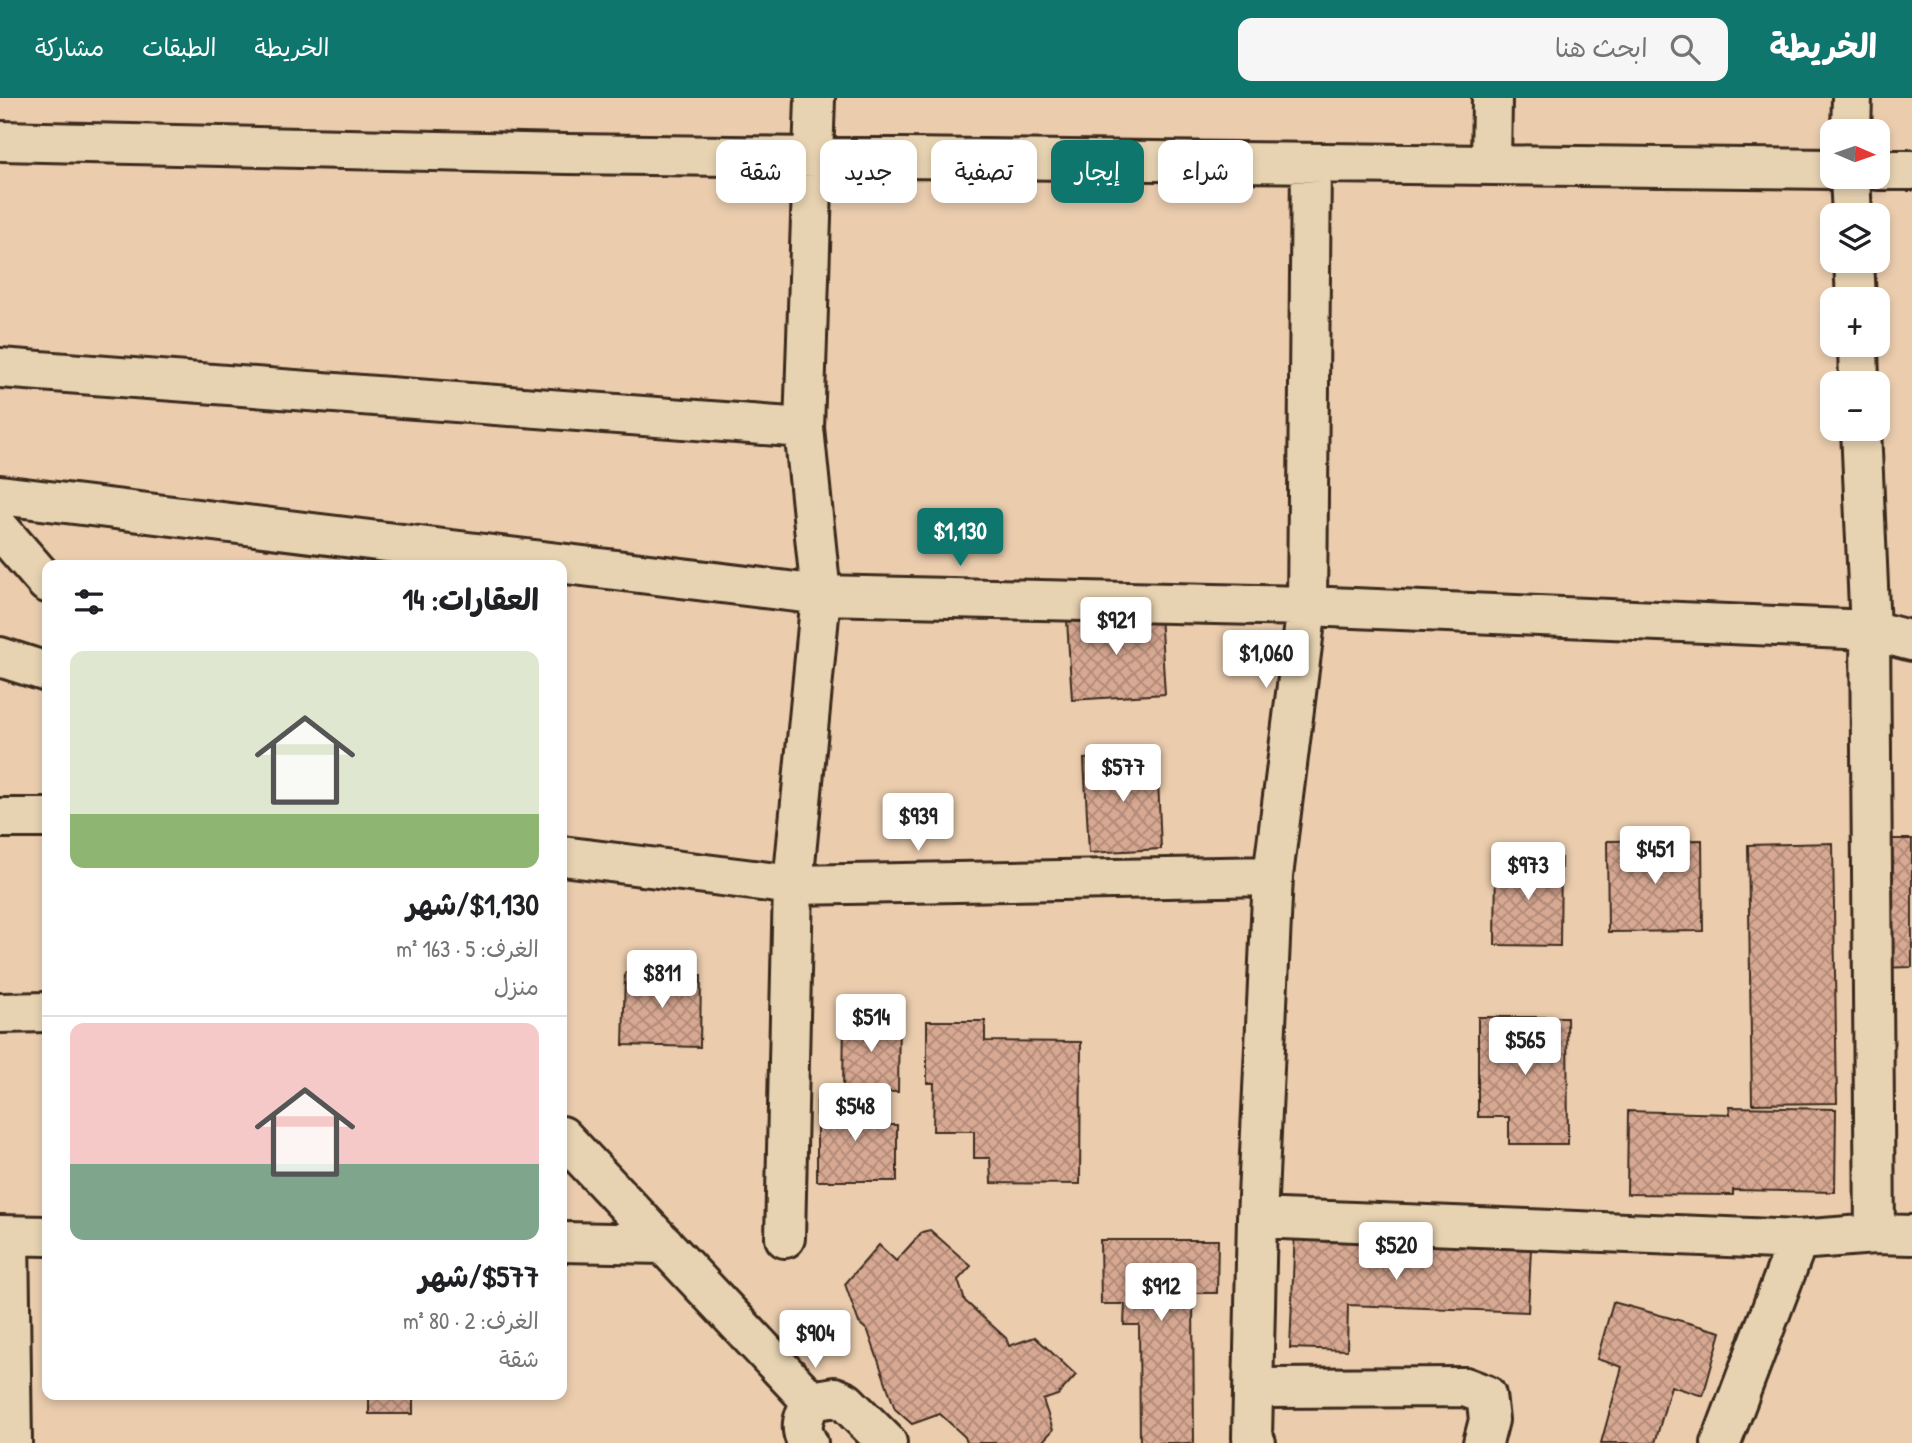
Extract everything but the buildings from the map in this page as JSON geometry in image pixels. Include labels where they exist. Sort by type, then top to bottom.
[{"type":"street","points":[[785,1238],[793,885],[821,595],[804,428],[815,98]]},
{"type":"street","points":[[1491,165],[1492,98]]},
{"type":"street","points":[[1851,119],[1852,98]]},
{"type":"street","points":[[0,141],[540,154],[1820,169]]},
{"type":"street","points":[[1256,1443],[1252,1438],[1257,1219],[1273,876],[1307,606],[1311,163]]},
{"type":"street","points":[[1890,170],[1912,170]]},
{"type":"street","points":[[0,368],[804,428]]},
{"type":"street","points":[[1257,1219],[1798,1240],[1894,1235],[1862,441]]},
{"type":"street","points":[[0,495],[534,560]]},
{"type":"street","points":[[0,529],[42,577]]},
{"type":"street","points":[[567,564],[821,595],[1307,606],[1870,630],[1912,641]]},
{"type":"street","points":[[0,657],[42,671]]},
{"type":"street","points":[[0,818],[42,818]]},
{"type":"street","points":[[567,857],[793,885],[1273,876]]},
{"type":"street","points":[[0,1013],[42,1012]]},
{"type":"street","points":[[567,1141],[811,1401]]},
{"type":"street","points":[[12,1443],[4,1236],[42,1236]]},
{"type":"street","points":[[1721,1443],[1798,1240]]},
{"type":"street","points":[[567,1242],[664,1244]]},
{"type":"street","points":[[1254,1388],[1465,1387],[1486,1395],[1489,1420],[1483,1443]]},
{"type":"street","points":[[811,1401],[835,1397],[846,1402],[887,1443]]},
{"type":"street","points":[[808,1443],[803,1435],[802,1420],[811,1401]]}]
